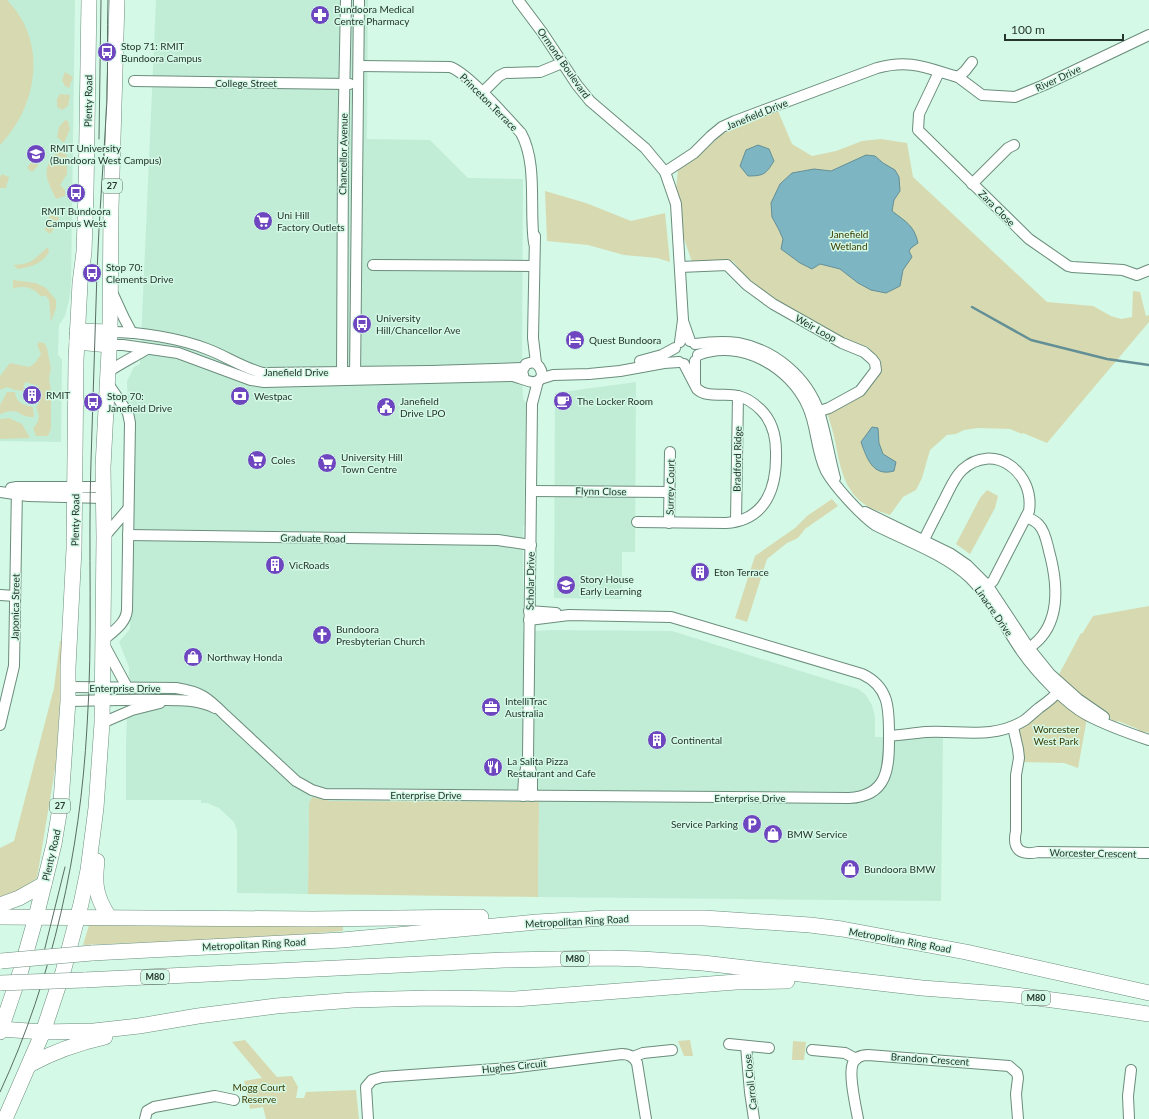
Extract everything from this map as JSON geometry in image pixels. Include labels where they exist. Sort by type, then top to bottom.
[{"type":"highway","name":"Plenty Road","points":[[0,1030],[21,970],[31,917],[44,884],[54,844],[59,814],[68,694],[75,492],[77,337],[84,252],[86,192],[89,0]]},
{"type":"highway","name":"27","points":[[102,693],[104,537],[103,493],[107,377],[110,338],[111,208],[117,0]]},
{"type":"highway","name":"Janefield Drive","points":[[77,337],[110,338]]},
{"type":"highway","points":[[5,1119],[29,1065],[49,1032],[62,972],[83,917],[81,904],[89,863],[99,775],[102,693]]},
{"type":"highway","points":[[99,775],[102,832],[96,875],[96,886],[100,904],[109,917]]},
{"type":"highway","points":[[0,906],[19,898],[44,884]]},
{"type":"highway","points":[[0,917],[462,918],[571,914],[606,918]]},
{"type":"highway","name":"Metropolitan Ring Road","points":[[0,961],[92,953],[342,940],[537,922],[606,918],[678,917],[826,927],[938,946],[1149,994]]},
{"type":"highway","name":"M80","points":[[0,983],[504,960],[609,958],[703,963],[922,988],[1033,997],[1149,1014]]},
{"type":"highway","points":[[0,1030],[49,1032],[94,1031],[276,1006],[353,1000],[431,998],[515,1000],[736,982],[836,978]]},
{"type":"highway","points":[[29,1065],[48,1055],[97,1039],[198,1016]]},
{"type":"street","name":"Chancellor Avenue","points":[[342,376],[343,167],[346,0]]},
{"type":"street","name":"Chancellor Avenue","points":[[355,376],[359,0]]},
{"type":"street","name":"Ormond Boulevard","points":[[518,0],[538,25],[560,61],[590,101],[645,148],[664,172]]},
{"type":"street","name":"River Drive","points":[[962,80],[982,95],[1015,97],[1044,85],[1149,35]]},
{"type":"street","points":[[482,93],[499,76],[505,73],[536,72],[552,68],[560,61]]},
{"type":"street","points":[[962,80],[966,70],[972,62]]},
{"type":"street","name":"Janefield Drive","points":[[664,172],[694,153],[711,136],[735,121],[885,66],[904,64],[920,65],[962,80]]},
{"type":"street","name":"Princeton Terrace","points":[[359,66],[450,67],[460,71],[524,139],[532,181],[532,228],[534,243],[532,365]]},
{"type":"street","name":"Zara Close","points":[[939,72],[919,114],[917,125],[918,130],[1029,239],[1068,266],[1122,270],[1136,275],[1149,270]]},
{"type":"street","name":"College Street","points":[[134,81],[358,84]]},
{"type":"street","points":[[972,184],[1008,148],[1014,146]]},
{"type":"street","points":[[343,167],[358,167]]},
{"type":"street","points":[[637,522],[726,523],[750,516],[766,501],[772,489],[776,459],[775,438],[771,423],[756,405],[738,396],[705,394],[700,391],[695,386],[682,363],[675,356],[685,344],[676,204],[664,172]]},
{"type":"street","points":[[373,265],[534,266]]},
{"type":"street","name":"Weir Loop","points":[[680,267],[727,265],[747,285],[773,304],[842,342],[864,352],[872,359],[875,363],[876,370],[860,391],[833,406],[815,412]]},
{"type":"street","points":[[110,288],[132,333]]},
{"type":"street","name":"Janefield Drive","points":[[110,338],[132,333],[183,341],[226,357],[246,368],[263,373],[342,376],[513,376],[525,380]]},
{"type":"street","name":"Janefield Drive","points":[[110,338],[147,349],[178,353],[251,380],[264,382],[342,376]]},
{"type":"street","name":"Linacre Drive","points":[[685,344],[714,342],[737,343],[757,348],[784,364],[808,389],[838,487],[853,504],[922,544],[960,560],[976,573],[1023,654],[1038,673],[1058,687]]},
{"type":"street","points":[[685,344],[698,349],[696,358],[695,386]]},
{"type":"street","name":"Janefield Drive","points":[[355,376],[532,365],[558,368],[619,365],[662,356],[685,344]]},
{"type":"street","points":[[127,687],[102,641],[120,626],[127,614],[130,423],[128,413],[107,377],[122,362],[147,349]]},
{"type":"street","points":[[207,349],[212,357],[210,366]]},
{"type":"street","name":"Linacre Drive","points":[[696,358],[711,351],[723,350],[743,352],[761,359],[777,368],[792,382],[815,412]]},
{"type":"street","points":[[539,380],[542,374],[532,365],[522,373],[525,380],[531,382],[539,380],[553,375],[612,372],[664,363],[688,364],[696,358]]},
{"type":"street","name":"Scholar Drive","points":[[525,380],[532,404]]},
{"type":"street","name":"Scholar Drive","points":[[528,796],[524,777],[528,758],[532,404],[539,380]]},
{"type":"street","name":"Bradford Ridge","points":[[736,521],[738,396]]},
{"type":"street","name":"Surrey Court","points":[[669,522],[670,452]]},
{"type":"street","points":[[922,544],[957,476],[963,469],[979,461],[990,459],[1002,461],[1010,465],[1018,471],[1025,482],[1029,495],[1030,506],[1026,517],[993,581],[985,589]]},
{"type":"street","points":[[0,492],[17,491],[28,496],[75,492],[103,493]]},
{"type":"street","name":"Japonica Street","points":[[0,725],[14,666],[17,491]]},
{"type":"street","name":"Flynn Close","points":[[531,491],[670,492]]},
{"type":"street","points":[[104,537],[128,510]]},
{"type":"street","points":[[1026,517],[1038,524],[1042,529],[1051,557],[1056,590],[1054,611],[1048,627],[1040,640],[1029,648]]},
{"type":"street","name":"Graduate Road","points":[[128,535],[531,541]]},
{"type":"street","name":"Linacre Drive","points":[[985,589],[1058,687],[1086,715],[1149,740]]},
{"type":"street","points":[[0,595],[15,596]]},
{"type":"street","name":"Enterprise Drive","points":[[102,693],[127,687],[176,688],[193,691],[205,696],[296,781],[307,788],[318,792],[338,794],[858,798],[874,790],[885,776],[889,760],[888,708],[885,695],[878,685],[873,680],[862,674],[676,617],[570,615],[529,616]]},
{"type":"street","points":[[889,732],[907,729],[925,732],[981,733],[1009,728],[1026,719],[1039,708],[1048,703],[1058,687]]},
{"type":"street","name":"Enterprise Drive","points":[[68,694],[102,693],[197,702],[209,705],[222,712]]},
{"type":"street","points":[[102,723],[132,710],[173,700]]},
{"type":"street","name":"Worcester Crescent","points":[[1009,728],[1016,775],[1016,831],[1022,847],[1038,852],[1149,854]]},
{"type":"street","name":"Carroll Close","points":[[729,1044],[769,1048]]},
{"type":"street","name":"Carroll Close","points":[[746,1046],[754,1119]]},
{"type":"street","points":[[646,1119],[638,1066],[633,1057],[643,1053],[672,1050]]},
{"type":"street","points":[[812,1050],[846,1053],[856,1059],[852,1068],[858,1119]]},
{"type":"street","name":"Hughes Circuit","points":[[368,1119],[366,1087],[376,1078],[414,1074],[503,1069],[622,1054],[633,1057]]},
{"type":"street","name":"Brandon Crescent","points":[[856,1059],[861,1055],[868,1055],[1009,1066],[1017,1073],[1018,1078],[1016,1094],[1018,1119]]},
{"type":"street","points":[[1130,1119],[1128,1096],[1131,1070]]},
{"type":"street","points":[[145,1119],[147,1111],[154,1107],[215,1096],[234,1100]]},
{"type":"shaded area","name":"RMIT University (Bundoora West Campus)","points":[[0,0],[75,0],[71,282],[69,301],[65,316],[59,325],[58,355],[62,360],[61,442],[0,441]]},
{"type":"shaded area","points":[[156,0],[368,0],[367,139],[430,140],[468,178],[523,179],[522,373],[523,399],[526,403],[523,526],[523,632],[549,630],[672,631],[858,689],[865,694],[872,705],[875,717],[875,737],[943,737],[941,901],[538,897],[539,802],[330,801],[312,797],[309,803],[308,894],[237,893],[237,830],[234,822],[219,808],[207,803],[201,803],[201,800],[126,800],[126,740],[129,667],[119,642],[130,629],[134,525],[132,524],[127,381],[134,367],[140,364]]},
{"type":"shaded area","points":[[636,382],[635,552],[622,552],[622,599],[554,598],[555,393]]},
{"type":"green space","points":[[0,0],[7,0],[20,17],[29,35],[33,54],[33,73],[30,93],[23,111],[13,129],[0,145]]},
{"type":"green space","points":[[65,72],[73,77],[69,88],[65,86],[62,80]]},
{"type":"green space","points":[[60,94],[70,95],[68,106],[62,110],[57,107],[57,99]]},
{"type":"green space","name":"Janefield Wetland","points":[[778,111],[792,144],[812,156],[836,151],[862,141],[881,139],[907,143],[913,177],[1047,302],[1093,306],[1111,316],[1121,319],[1132,317],[1133,291],[1140,292],[1146,316],[1149,315],[1149,322],[1047,443],[1010,429],[978,428],[964,430],[956,434],[947,435],[930,450],[922,478],[916,490],[903,497],[890,515],[869,507],[859,500],[853,493],[841,468],[827,413],[864,392],[877,376],[881,361],[868,347],[850,341],[808,319],[750,283],[733,261],[692,262],[682,233],[676,189],[678,170],[696,158],[722,134]]},
{"type":"green space","points":[[65,120],[68,121],[70,129],[64,143],[57,137],[59,127]]},
{"type":"green space","points":[[63,150],[67,156],[67,174],[60,185],[65,190],[65,196],[56,199],[47,178],[47,169],[52,157]]},
{"type":"green space","points":[[37,154],[38,166],[32,172],[27,168]]},
{"type":"green space","points":[[2,174],[9,177],[6,188],[0,188],[0,177]]},
{"type":"green space","points":[[545,191],[586,203],[631,221],[665,213],[670,262],[657,258],[624,255],[588,245],[547,241]]},
{"type":"green space","points":[[54,209],[58,214],[59,222],[50,234],[45,230],[45,223]]},
{"type":"green space","points":[[48,247],[49,252],[40,262],[18,269],[13,265],[30,262]]},
{"type":"green space","points":[[13,280],[36,283],[46,288],[56,300],[56,308],[51,322],[49,300],[46,296],[40,296],[35,291],[28,288],[20,287],[13,289]]},
{"type":"green space","points":[[39,342],[44,343],[47,348],[51,368],[49,379],[51,390],[51,429],[48,436],[36,436],[33,428],[39,418],[36,407],[39,403],[38,386],[25,382],[23,391],[7,387],[0,390],[0,376],[10,363],[29,367],[35,363],[41,354],[37,345]]},
{"type":"green space","points":[[7,392],[15,392],[19,401],[33,407],[34,417],[29,417],[18,412],[10,411],[0,414],[0,405]]},
{"type":"green space","points":[[9,418],[22,424],[30,438],[0,439],[0,419]]},
{"type":"green space","points":[[987,490],[998,496],[995,508],[970,554],[956,544],[980,498]]},
{"type":"green space","points":[[832,499],[838,506],[805,529],[798,538],[787,543],[767,559],[747,622],[735,618],[755,556],[795,528],[807,516]]},
{"type":"green space","points":[[1149,606],[1149,733],[1146,732],[1143,734],[1140,733],[1138,729],[1118,721],[1115,722],[1080,698],[1057,678],[1081,633],[1082,634],[1093,616]]},
{"type":"green space","points":[[60,641],[64,641],[56,763],[37,878],[7,898],[0,899],[0,848],[14,841],[54,688]]},
{"type":"green space","name":"Worcester West Park","points":[[1057,701],[1060,701],[1087,718],[1078,768],[1064,763],[1021,762],[1018,732],[1020,728]]},
{"type":"green space","points":[[312,797],[330,801],[539,802],[538,897],[308,894],[309,803]]},
{"type":"green space","points":[[90,922],[343,923],[343,931],[254,938],[83,945]]},
{"type":"green space","name":"Mogg Court Reserve","points":[[245,1040],[277,1077],[292,1076],[298,1087],[296,1098],[304,1098],[306,1092],[356,1090],[359,1119],[266,1119],[263,1107],[250,1109],[244,1081],[262,1078],[232,1042]]},
{"type":"green space","points":[[690,1040],[693,1056],[684,1056],[678,1041]]},
{"type":"green space","points":[[793,1041],[806,1042],[804,1060],[792,1060]]},
{"type":"water","points":[[758,145],[769,149],[774,161],[769,169],[761,175],[748,176],[740,166],[746,150]]},
{"type":"water","points":[[866,155],[875,156],[895,170],[899,177],[900,191],[894,200],[892,211],[912,228],[918,243],[909,251],[912,257],[903,270],[900,286],[886,293],[871,290],[858,283],[840,269],[820,264],[812,269],[800,263],[781,249],[783,239],[772,217],[771,203],[780,184],[792,173],[814,169],[831,171]]},
{"type":"water","points":[[872,427],[878,428],[879,443],[883,454],[896,462],[894,471],[887,472],[876,469],[866,455],[861,442]]},
{"type":"waterway","points":[[972,307],[1031,340],[1107,359],[1149,365]]},
{"type":"tram line","points":[[99,139],[101,0]]},
{"type":"tram line","points":[[0,1092],[19,1049],[35,1004],[61,914],[78,821],[83,774],[89,694],[91,461],[98,251],[107,100],[108,0]]},
{"type":"tram line","points":[[41,964],[65,867]]},
{"type":"place","name":"Bundoora Medical Centre Pharmacy","points":[[320,15]]},
{"type":"place","name":"Stop 71: RMIT Bundoora Campus","points":[[107,52]]},
{"type":"place","name":"RMIT University (Bundoora West Campus)","points":[[36,154]]},
{"type":"place","name":"RMIT Bundoora Campus West","points":[[76,193]]},
{"type":"place","name":"Uni Hill Factory Outlets","points":[[263,221]]},
{"type":"place","name":"Stop 70: Clements Drive","points":[[92,273]]},
{"type":"place","name":"University Hill/Chancellor Ave","points":[[362,324]]},
{"type":"place","name":"Quest Bundoora","points":[[575,340]]},
{"type":"place","name":"RMIT","points":[[32,395]]},
{"type":"place","name":"Westpac","points":[[240,396]]},
{"type":"place","name":"The Locker Room","points":[[563,401]]},
{"type":"place","name":"Stop 70: Janefield Drive","points":[[93,402]]},
{"type":"place","name":"Janefield Drive LPO","points":[[386,407]]},
{"type":"place","name":"Coles","points":[[257,460]]},
{"type":"place","name":"University Hill Town Centre","points":[[327,463]]},
{"type":"place","name":"VicRoads","points":[[275,565]]},
{"type":"place","name":"Eton Terrace","points":[[700,572]]},
{"type":"place","name":"Story House Early Learning","points":[[566,585]]},
{"type":"place","name":"Bundoora Presbyterian Church","points":[[322,635]]},
{"type":"place","name":"Northway Honda","points":[[193,657]]},
{"type":"place","name":"IntelliTrac Australia","points":[[491,707]]},
{"type":"place","name":"Continental","points":[[657,740]]},
{"type":"place","name":"La Salita Pizza Restaurant and Cafe","points":[[493,767]]},
{"type":"place","name":"Service Parking","points":[[752,824]]},
{"type":"place","name":"BMW Service","points":[[773,834]]},
{"type":"place","name":"Bundoora BMW","points":[[850,869]]}]
